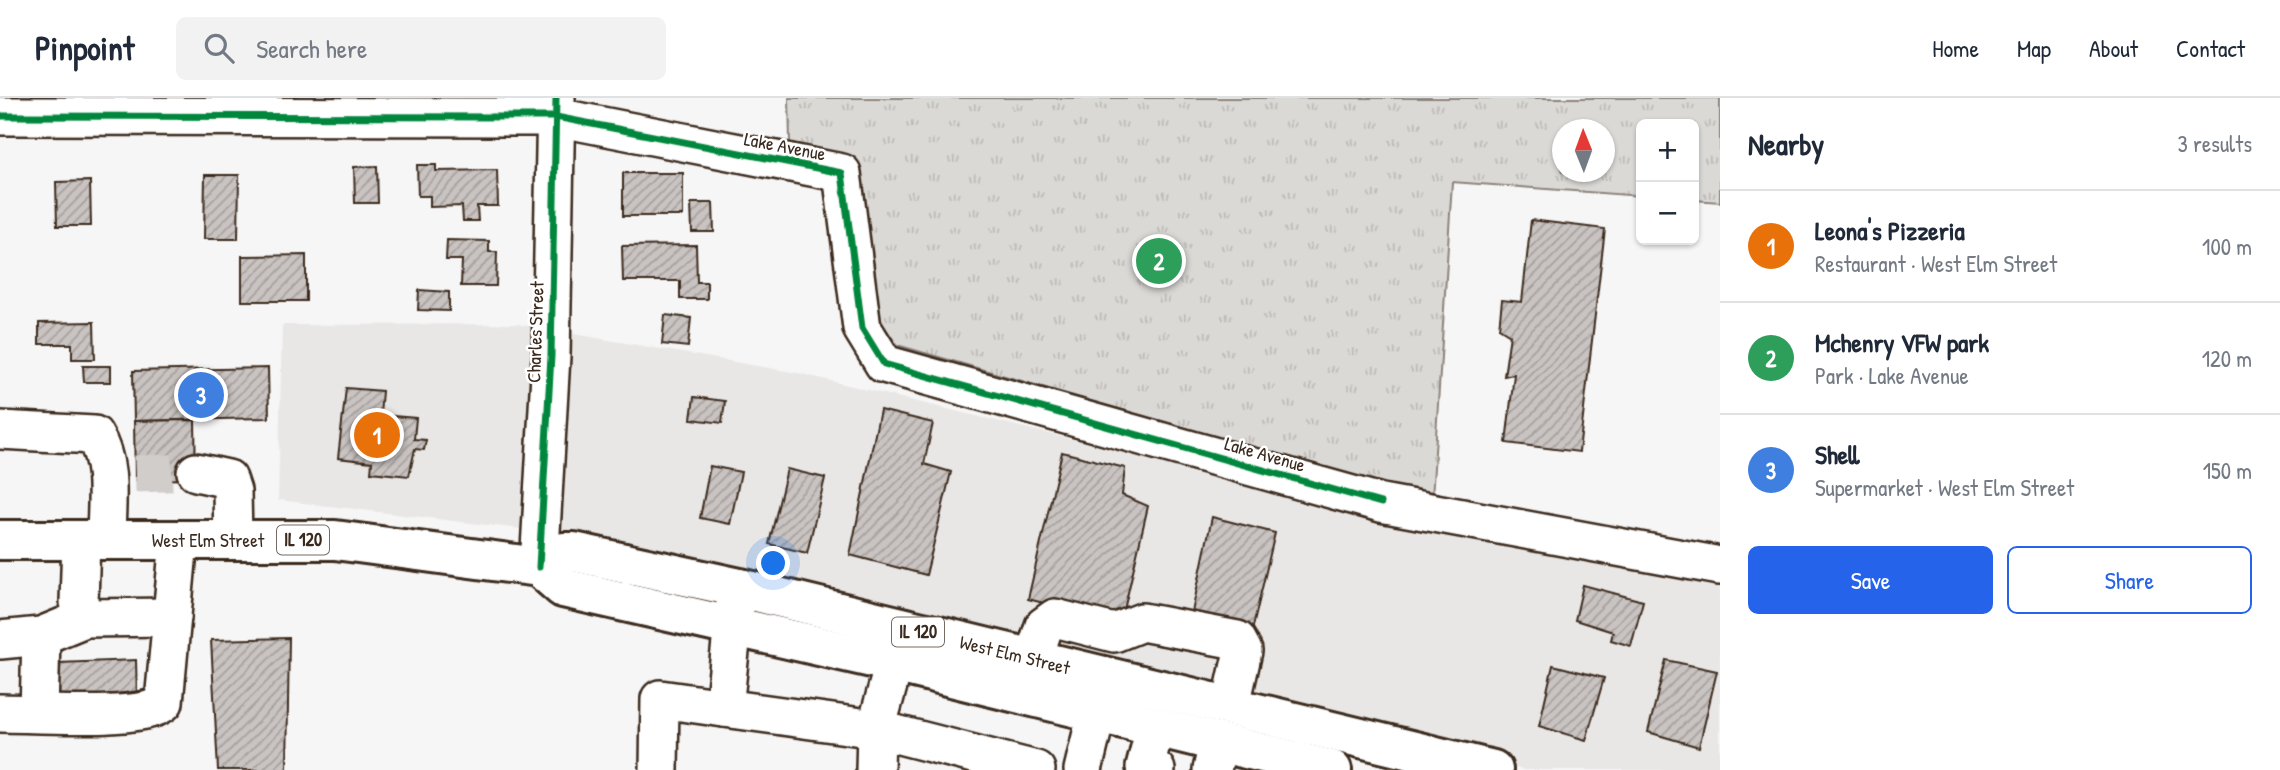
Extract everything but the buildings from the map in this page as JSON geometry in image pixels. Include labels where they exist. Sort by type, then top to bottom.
[{"type":"main road","name":"West Elm Street","points":[[0,540],[335,540],[539,567],[563,588],[731,626],[1032,659],[1155,728],[1215,757],[1332,770]]},
{"type":"main road","name":"West Elm Street","points":[[539,567],[563,552],[574,552],[737,587],[899,646],[1022,695],[1102,696],[1231,705],[1493,770]]},
{"type":"street","name":"Lake Avenue","points":[[0,116],[111,109],[556,108],[842,173],[862,328],[884,365],[1381,503],[1720,566]]},
{"type":"street","name":"Charles Street","points":[[539,567],[551,356],[556,108]]},
{"type":"street","points":[[0,430],[94,435],[121,476],[94,540],[79,602],[85,618]]},
{"type":"street","points":[[196,472],[228,479],[232,491],[233,540]]},
{"type":"street","points":[[0,713],[124,713],[158,709],[164,702],[178,540]]},
{"type":"street","points":[[724,708],[737,587]]},
{"type":"street","points":[[0,640],[41,636],[85,618],[172,617]]},
{"type":"street","points":[[1022,695],[1044,626],[1055,618],[1114,633],[1142,622],[1237,640],[1243,650],[1231,705]]},
{"type":"street","points":[[1083,770],[1102,696],[1114,633]]},
{"type":"street","points":[[39,713],[41,636]]},
{"type":"street","points":[[875,770],[876,729],[899,646]]},
{"type":"street","points":[[659,770],[660,699],[876,729],[1036,770]]},
{"type":"street","points":[[1290,765],[1300,723]]},
{"type":"street","points":[[1155,728],[1145,767],[1156,770]]},
{"type":"shaded area","points":[[517,324],[798,373],[1419,523],[1720,586],[1720,770],[1524,770],[521,529],[278,500],[282,325]]},
{"type":"green space","points":[[789,98],[1720,98],[1720,202],[1699,200],[1699,119],[1636,119],[1636,196],[1452,182],[1432,499],[897,345],[879,319],[858,167],[790,142]]},
{"type":"tunnel","points":[[135,474],[196,472]]},
{"type":"cycle path","points":[[539,567],[551,356],[556,98]]},
{"type":"cycle path","points":[[0,116],[556,117],[842,173],[862,328],[884,364],[1381,503]]},
{"type":"place","name":"Mchenry VFW park","points":[[1159,261]]},
{"type":"place","name":"Shell","points":[[201,395]]},
{"type":"place","name":"Leona's Pizzeria","points":[[377,435]]}]
